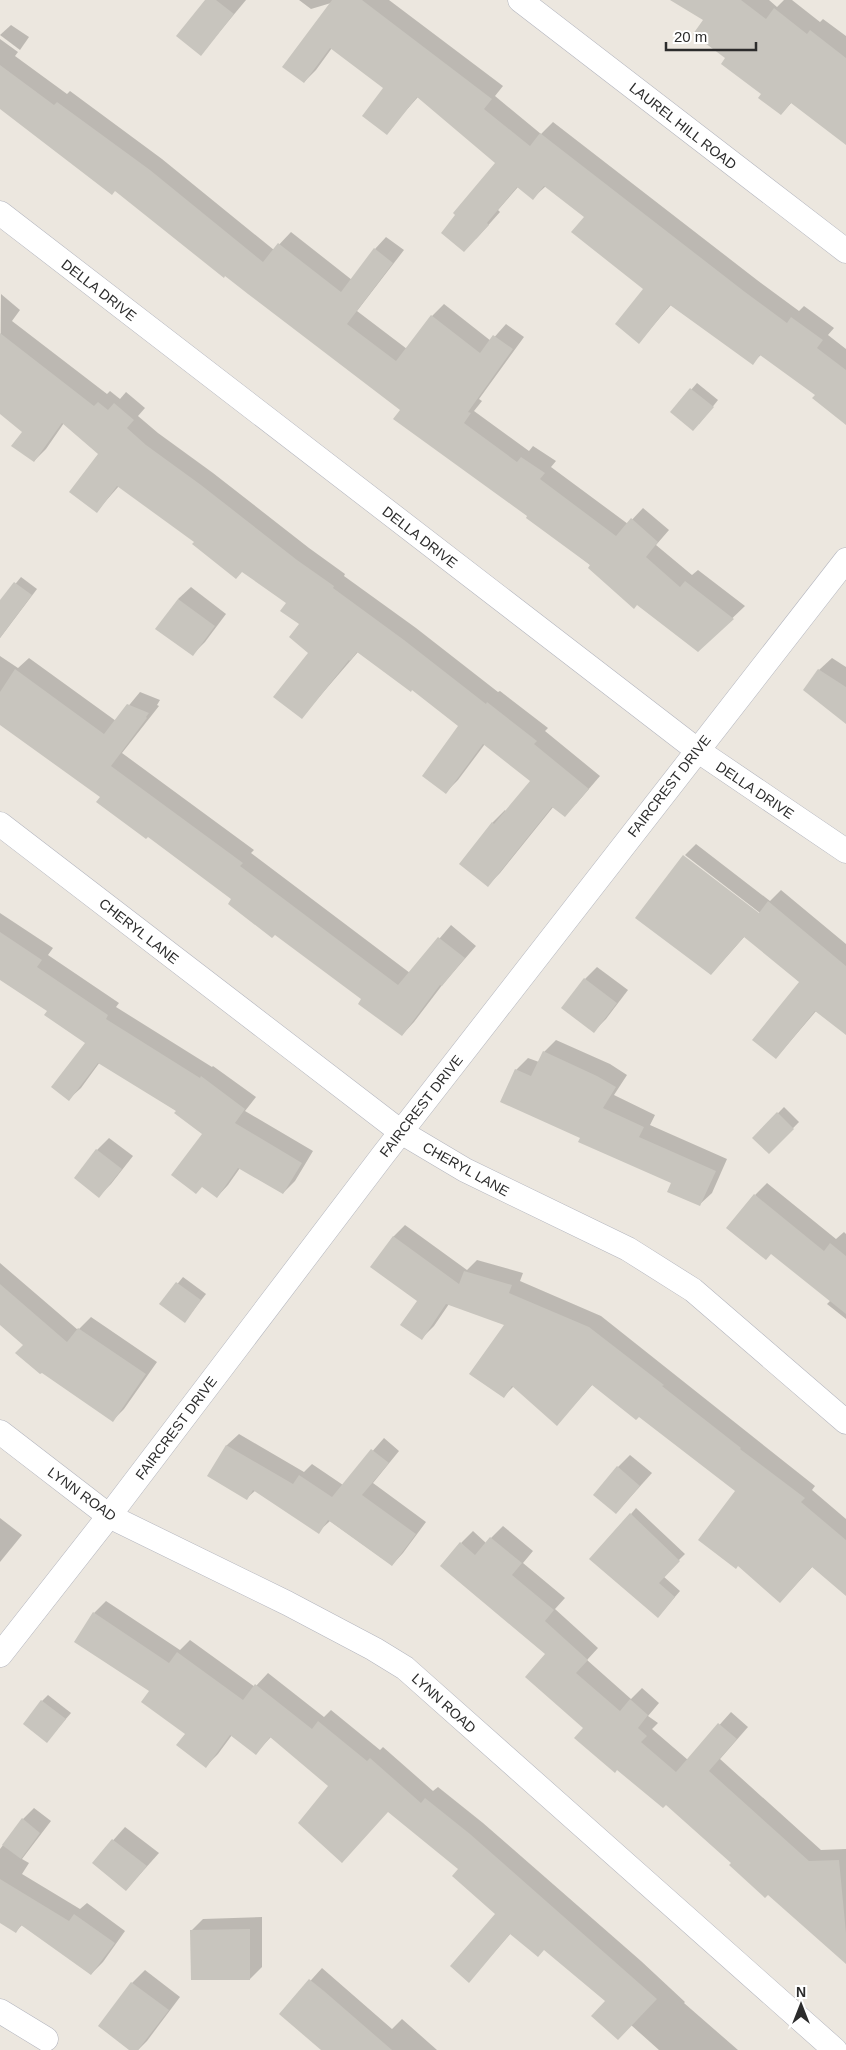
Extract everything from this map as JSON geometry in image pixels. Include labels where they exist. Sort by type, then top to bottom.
[{"type":"street","name":"LAUREL HILL ROAD","points":[[520,0],[846,251]]},
{"type":"street","name":"DELLA DRIVE","points":[[0,213],[697,750],[846,852]]},
{"type":"street","name":"FAIRCREST DRIVE","points":[[0,1655],[109,1516],[401,1132],[846,560]]},
{"type":"street","name":"CHERYL LANE","points":[[0,824],[401,1132],[465,1170],[628,1249],[692,1290],[846,1422]]},
{"type":"street","name":"LYNN ROAD","points":[[0,1432],[109,1516],[287,1603],[374,1649],[405,1668],[834,2050]]},
{"type":"street","points":[[0,2011],[46,2039]]},
{"type":"building","points":[[205,0],[216,0],[234,14],[201,56],[176,36]]},
{"type":"building","points":[[332,0],[362,0],[492,99],[484,109],[530,146],[540,133],[787,323],[791,317],[823,340],[817,348],[846,370],[846,425],[812,398],[815,395],[760,355],[753,365],[670,305],[639,344],[615,324],[643,289],[571,232],[584,217],[544,186],[533,200],[517,187],[487,223],[489,225],[464,252],[441,233],[455,215],[453,213],[495,163],[417,97],[387,135],[362,116],[383,88],[330,48],[304,83],[282,67]]},
{"type":"building","points":[[670,0],[741,0],[766,19],[774,8],[807,34],[810,30],[846,58],[846,145],[791,103],[781,115],[758,98],[761,94],[721,64],[725,58],[693,34],[703,20]]},
{"type":"building","points":[[0,65],[54,105],[57,102],[150,170],[263,262],[278,243],[341,292],[374,248],[393,263],[347,324],[396,361],[431,315],[480,353],[493,335],[513,349],[468,412],[471,413],[464,423],[517,462],[521,457],[545,473],[540,479],[616,536],[631,518],[658,542],[646,557],[680,587],[685,581],[734,619],[698,652],[637,605],[634,609],[588,568],[590,565],[526,518],[527,516],[393,419],[400,410],[225,276],[224,278],[115,191],[112,195],[0,109]]},
{"type":"building","points":[[0,333],[94,406],[98,402],[108,410],[114,403],[134,420],[127,428],[146,445],[334,586],[333,588],[486,704],[487,702],[537,741],[534,744],[589,789],[565,817],[552,807],[488,887],[459,864],[492,822],[494,824],[530,781],[483,744],[446,794],[422,776],[458,726],[412,690],[411,692],[357,652],[302,719],[273,697],[308,653],[289,637],[299,624],[280,611],[286,603],[242,572],[236,579],[192,544],[194,542],[117,486],[97,513],[69,492],[98,454],[62,423],[34,462],[11,446],[22,432],[0,414]]},
{"type":"building","points":[[690,388],[714,407],[693,431],[670,412]]},
{"type":"building","points":[[14,582],[32,595],[0,638],[0,600]]},
{"type":"building","points":[[178,599],[215,626],[193,656],[155,629]]},
{"type":"building","points":[[15,669],[104,734],[127,704],[149,713],[111,766],[243,863],[240,866],[398,985],[438,937],[465,958],[442,986],[440,985],[402,1036],[358,1004],[361,999],[275,935],[272,938],[228,904],[231,899],[148,837],[146,839],[96,802],[100,797],[0,725],[0,692]]},
{"type":"building","points":[[818,669],[846,687],[846,724],[803,690]]},
{"type":"building","points":[[683,855],[759,913],[768,901],[846,966],[846,1035],[815,1011],[776,1059],[752,1040],[799,982],[744,937],[711,975],[635,918]]},
{"type":"building","points":[[0,932],[42,960],[37,967],[108,1015],[106,1019],[200,1078],[201,1076],[245,1109],[235,1123],[302,1163],[283,1194],[238,1168],[217,1198],[202,1187],[196,1194],[171,1175],[202,1134],[174,1113],[176,1111],[98,1063],[69,1101],[51,1087],[85,1043],[44,1015],[47,1011],[0,980]]},
{"type":"building","points":[[584,978],[617,1003],[594,1033],[561,1008]]},
{"type":"building","points":[[543,1051],[616,1087],[603,1108],[644,1127],[639,1137],[716,1171],[700,1206],[667,1192],[671,1183],[578,1142],[580,1138],[500,1102],[515,1069],[531,1076]]},
{"type":"building","points":[[777,1112],[794,1129],[769,1154],[752,1138]]},
{"type":"building","points":[[96,1149],[122,1169],[99,1198],[74,1178]]},
{"type":"building","points":[[754,1194],[824,1251],[830,1243],[846,1256],[846,1314],[771,1254],[766,1260],[726,1228]]},
{"type":"building","points":[[393,1236],[459,1284],[464,1271],[512,1285],[509,1293],[589,1327],[664,1385],[662,1386],[740,1449],[805,1498],[801,1502],[846,1540],[846,1596],[812,1567],[780,1603],[738,1566],[736,1569],[698,1540],[735,1491],[639,1417],[636,1420],[592,1385],[557,1426],[512,1386],[504,1398],[469,1374],[504,1325],[446,1304],[422,1340],[400,1325],[417,1301],[370,1267]]},
{"type":"building","points":[[176,1282],[201,1300],[185,1323],[159,1304]]},
{"type":"building","points":[[0,1284],[67,1342],[78,1328],[146,1374],[113,1422],[42,1373],[40,1374],[15,1353],[23,1345],[0,1325]]},
{"type":"building","points":[[226,1445],[293,1484],[299,1475],[332,1497],[371,1449],[389,1463],[362,1495],[416,1534],[392,1566],[328,1520],[319,1534],[253,1490],[247,1500],[207,1476]]},
{"type":"building","points":[[617,1466],[640,1486],[616,1514],[593,1495]]},
{"type":"building","points":[[630,1513],[680,1561],[659,1583],[675,1597],[658,1618],[589,1559]]},
{"type":"building","points":[[490,1537],[522,1563],[512,1575],[554,1610],[545,1621],[588,1660],[576,1673],[620,1711],[630,1699],[648,1715],[638,1728],[647,1736],[641,1742],[676,1772],[718,1723],[737,1739],[709,1771],[809,1861],[839,1860],[846,1933],[846,1964],[768,1895],[765,1898],[729,1865],[731,1863],[666,1805],[663,1808],[617,1770],[615,1773],[574,1738],[583,1728],[525,1677],[545,1654],[440,1566],[460,1542],[475,1555]]},
{"type":"building","points":[[93,1612],[169,1663],[177,1652],[243,1700],[255,1684],[312,1729],[318,1721],[367,1761],[370,1758],[421,1803],[425,1798],[470,1834],[657,1999],[618,2040],[591,2016],[605,2001],[544,1950],[538,1957],[510,1934],[469,1983],[450,1966],[495,1914],[452,1876],[458,1869],[388,1812],[342,1863],[298,1823],[328,1786],[270,1737],[256,1755],[230,1735],[206,1768],[176,1745],[185,1734],[141,1702],[149,1691],[74,1642]]},
{"type":"building","points":[[41,1700],[66,1719],[47,1743],[23,1724]]},
{"type":"building","points":[[22,1818],[40,1833],[21,1859],[2,1845]]},
{"type":"building","points":[[112,1839],[147,1866],[126,1891],[92,1863]]},
{"type":"building","points":[[0,1879],[69,1921],[74,1914],[115,1943],[91,1975],[21,1925],[16,1933],[0,1923]]},
{"type":"building","points":[[250,1929],[250,1980],[191,1980],[190,1930]]},
{"type":"building","points":[[309,1979],[392,2050],[321,2050],[279,2014]]},
{"type":"building","points":[[131,1982],[169,2010],[138,2050],[129,2050],[98,2026]]}]
